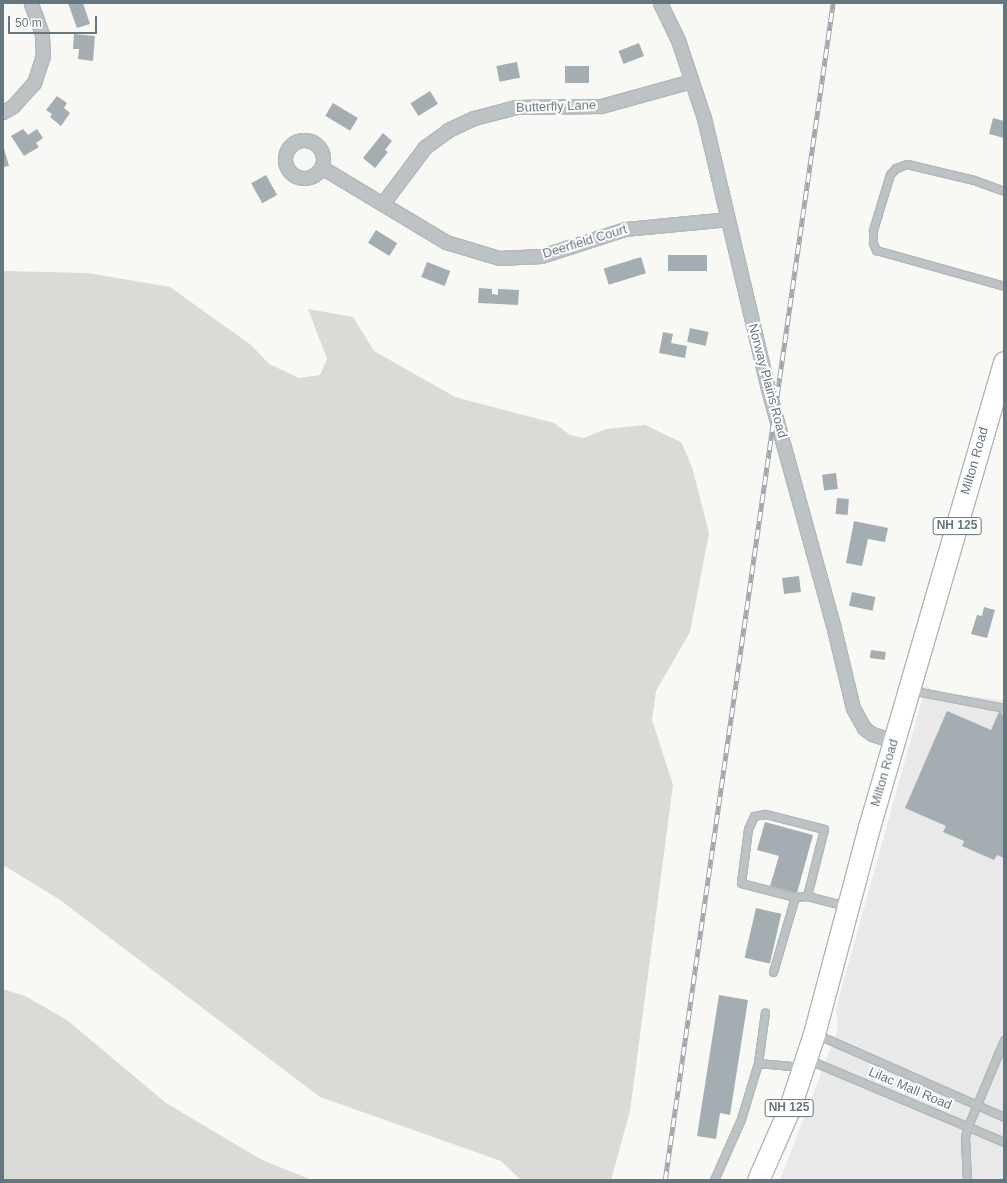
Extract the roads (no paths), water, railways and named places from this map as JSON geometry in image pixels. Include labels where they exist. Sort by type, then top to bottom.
[{"type":"main road","name":"Milton Road","points":[[758,1180],[782,1128],[814,1034],[894,741],[1004,362]]},
{"type":"street","points":[[3,112],[13,106],[34,83],[43,56],[42,34],[31,3]]},
{"type":"street","name":"Norway Plains Road","points":[[660,3],[678,40],[704,118],[766,382],[834,629],[852,708],[864,728],[872,734],[894,741]]},
{"type":"street","name":"Butterfly Lane","points":[[383,203],[425,147],[448,130],[474,118],[516,107],[601,106],[691,81]]},
{"type":"street","name":"Deerfield Court","points":[[321,167],[446,242],[486,255],[512,259],[556,253],[625,229],[728,219]]},
{"type":"lane","points":[[1004,191],[974,180],[907,164],[896,168],[890,174],[873,230],[873,243],[876,250],[1004,286]]},
{"type":"lane","points":[[910,690],[1004,708]]},
{"type":"lane","points":[[807,896],[824,829],[765,814],[754,816],[748,829],[741,883],[795,897],[807,896],[848,907]]},
{"type":"lane","points":[[774,972],[795,897]]},
{"type":"lane","points":[[714,1180],[741,1119],[758,1063],[765,1012]]},
{"type":"lane","name":"Lilac Mall Road","points":[[814,1034],[1004,1117]]},
{"type":"lane","points":[[967,1180],[965,1137],[968,1126],[1004,1040]]},
{"type":"lane","name":"Lilac Mall Road","points":[[758,1063],[805,1063],[968,1126],[1004,1142]]},
{"type":"railway","points":[[665,1180],[833,3]]}]
